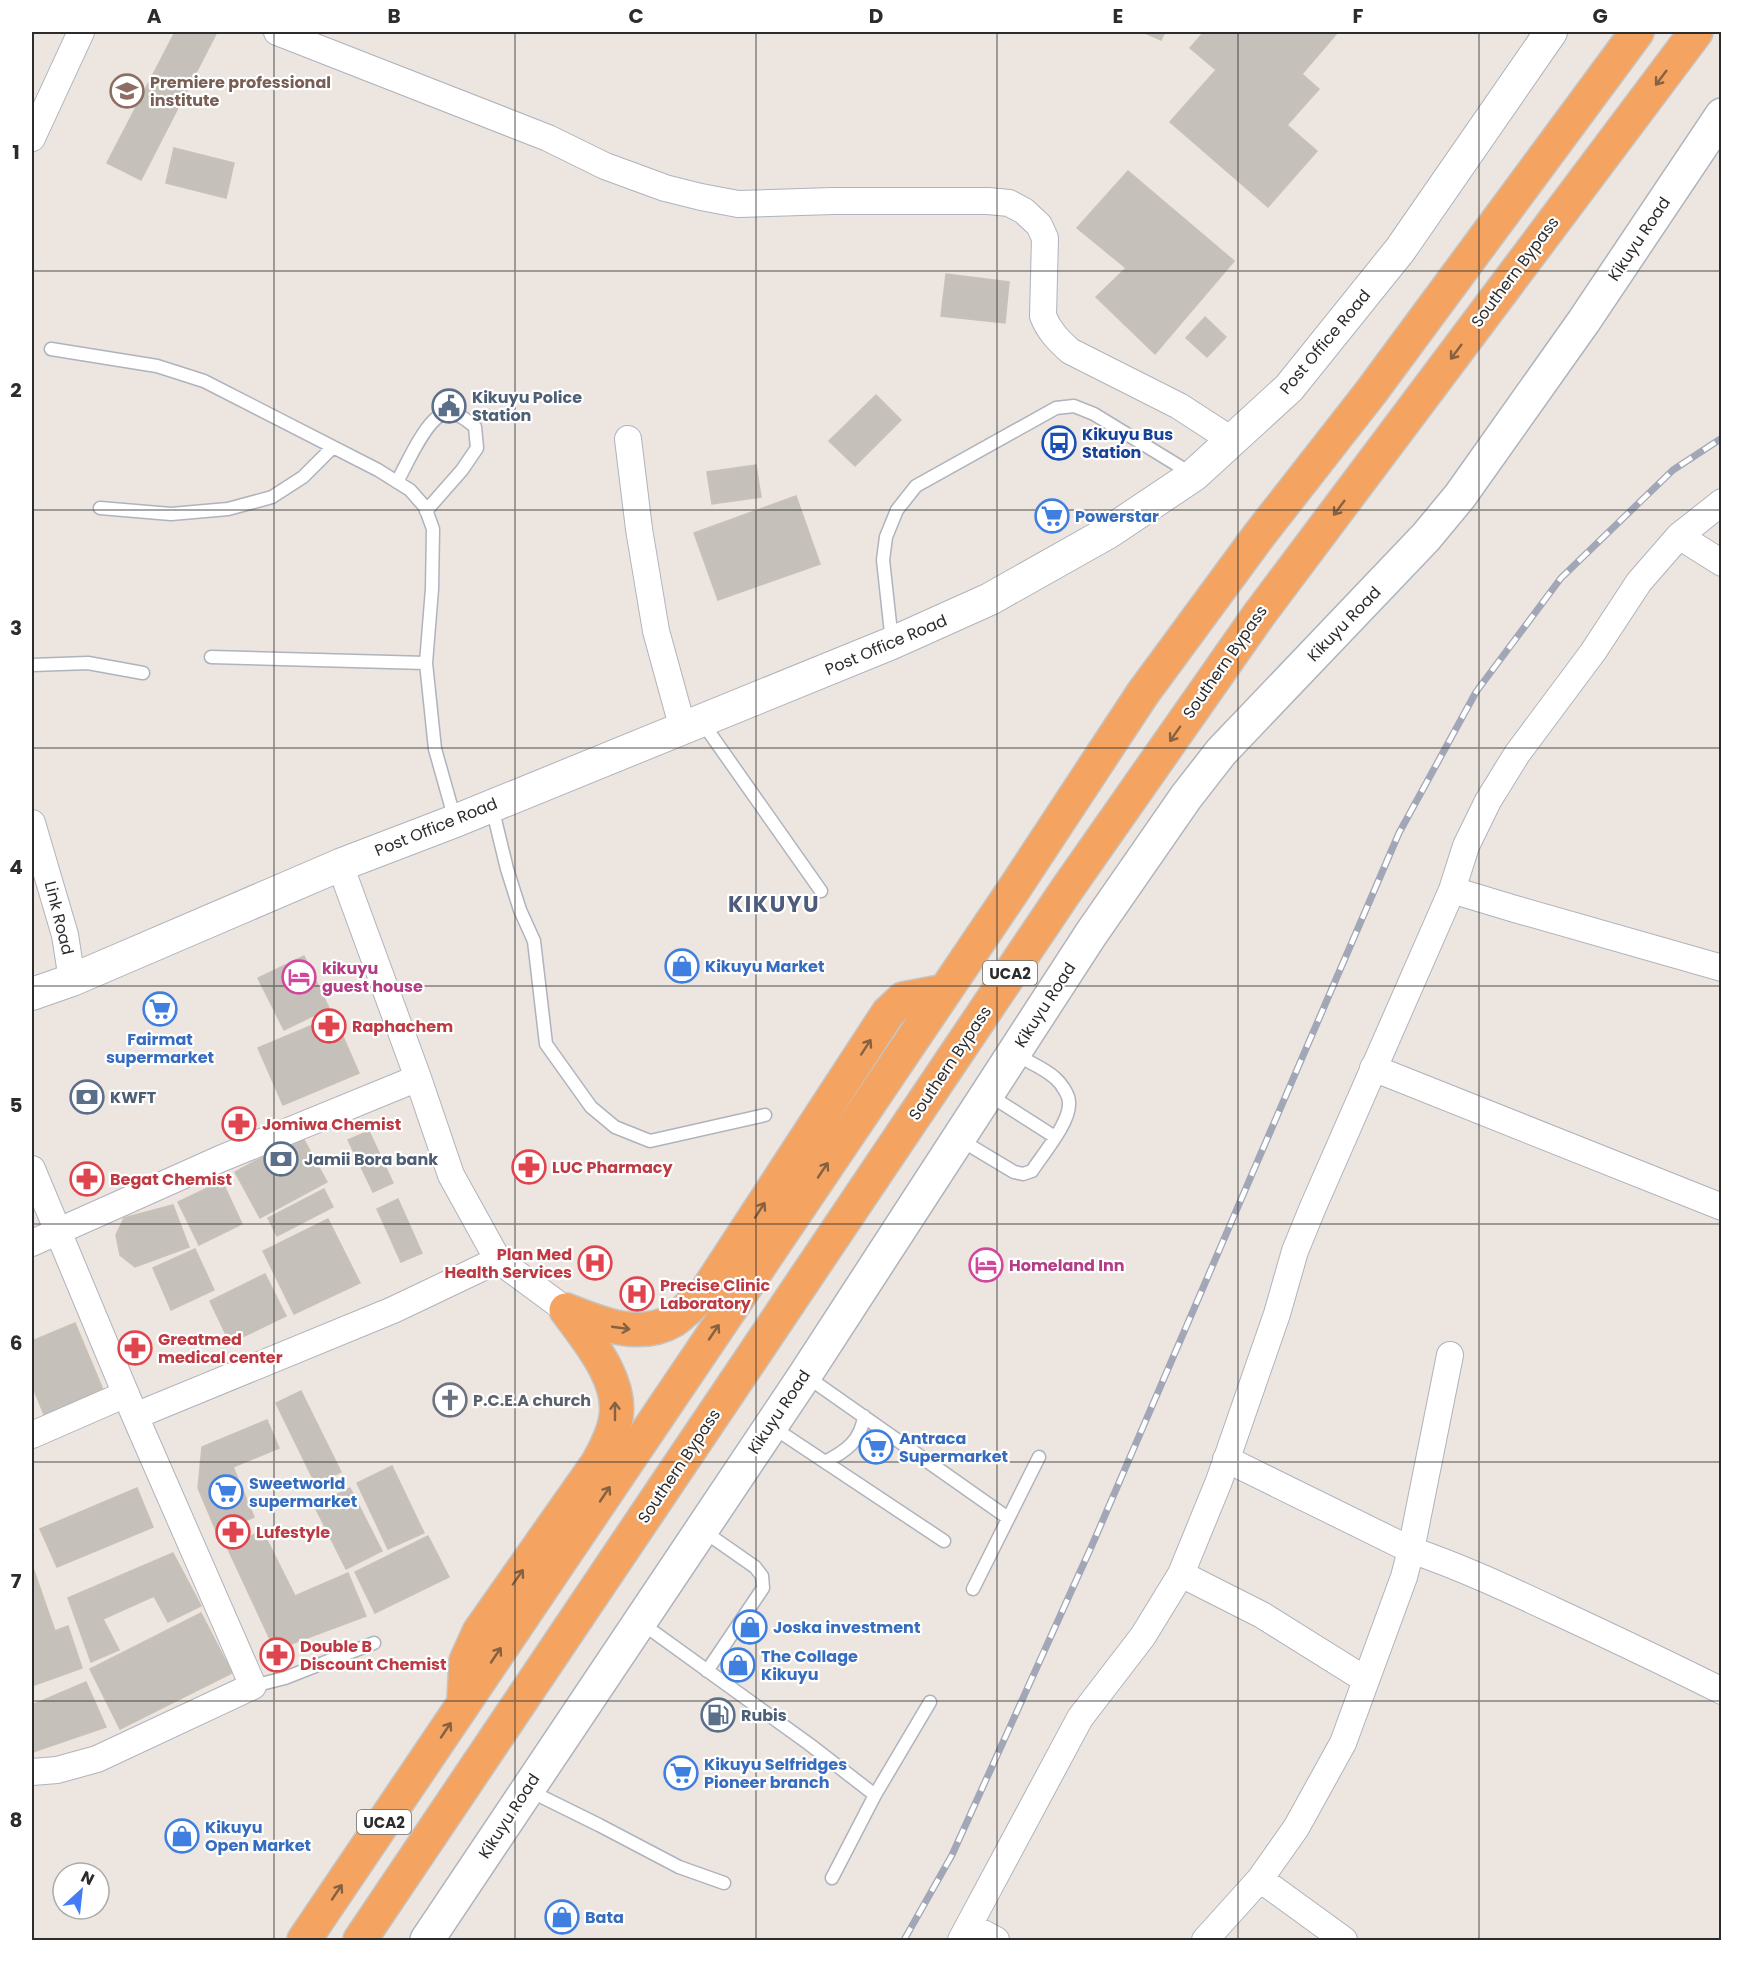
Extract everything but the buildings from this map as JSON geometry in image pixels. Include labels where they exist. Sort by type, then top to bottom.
[{"type":"highway","name":"UCA2","points":[[304,1941],[945,991],[1143,693],[1260,534],[1371,392],[1637,32]]},
{"type":"highway","name":"Southern Bypass","points":[[360,1941],[1065,892],[1258,616],[1696,32]]},
{"type":"highway","points":[[566,1310],[605,1325],[624,1329],[658,1327],[675,1319],[706,1292],[888,1013],[903,999],[945,991]]},
{"type":"highway","points":[[464,1704],[466,1661],[479,1632],[597,1464],[608,1443],[617,1416],[614,1388],[604,1365],[566,1310]]},
{"type":"main road","name":"Kikuyu Road","points":[[427,1941],[526,1789],[805,1375],[1109,908],[1186,797],[1214,761],[1426,537],[1466,488],[1584,321],[1722,115]]},
{"type":"street","points":[[32,138],[38,105],[81,32]]},
{"type":"street","points":[[277,32],[548,138],[606,166],[665,188],[700,197],[738,204],[833,201],[1009,203],[1024,211],[1039,225],[1045,238],[1043,316],[1048,328],[1056,338],[1070,351],[1179,406],[1233,441]]},
{"type":"street","points":[[1505,97],[1532,32]]},
{"type":"street","name":"Post Office Road","points":[[32,994],[72,980],[340,865],[692,726],[892,643],[1000,593],[1109,532],[1194,475],[1289,388],[1400,250],[1551,32]]},
{"type":"street","points":[[628,439],[639,529],[656,631],[692,726]]},
{"type":"street","points":[[996,1941],[966,1933],[1080,1718],[1143,1636],[1181,1574],[1226,1459],[1277,1314],[1295,1251],[1312,1207],[1452,890],[1466,846],[1488,801],[1516,754],[1593,652],[1639,582],[1679,536],[1722,502]]},
{"type":"street","points":[[1679,536],[1722,563]]},
{"type":"street","name":"Link Road","points":[[32,823],[65,935],[72,980]]},
{"type":"street","points":[[340,865],[452,1175],[498,1260],[566,1310]]},
{"type":"street","points":[[1452,890],[1722,968]]},
{"type":"street","points":[[1373,1068],[1722,1207]]},
{"type":"street","points":[[32,1243],[59,1233],[220,1159],[418,1078]]},
{"type":"street","points":[[32,1169],[130,1405],[253,1686],[97,1758],[57,1770],[32,1772]]},
{"type":"street","points":[[32,1434],[130,1405],[393,1310],[498,1260]]},
{"type":"street","points":[[1204,1941],[1260,1879],[1296,1828],[1342,1743],[1404,1577],[1450,1355]]},
{"type":"street","points":[[1226,1459],[1411,1551],[1484,1578],[1722,1691]]},
{"type":"street","points":[[1181,1574],[1262,1615],[1366,1680]]},
{"type":"street","points":[[1260,1879],[1344,1941]]},
{"type":"lane","points":[[51,349],[157,366],[204,381],[378,470],[410,490],[425,507],[433,529],[432,589],[426,663],[435,749],[455,821]]},
{"type":"lane","points":[[892,643],[883,560],[886,537],[897,510],[916,486],[1056,408],[1074,406],[1101,418],[1194,475]]},
{"type":"lane","points":[[397,482],[427,428],[436,417],[452,413],[475,427],[477,448],[462,470],[426,511]]},
{"type":"lane","points":[[100,508],[171,514],[228,509],[272,497],[303,477],[333,447]]},
{"type":"lane","points":[[211,657],[426,663]]},
{"type":"lane","points":[[32,665],[88,663],[143,673]]},
{"type":"lane","points":[[692,726],[822,891]]},
{"type":"lane","points":[[491,805],[507,869],[520,910],[534,941],[546,1044],[591,1107],[615,1127],[650,1141],[765,1115]]},
{"type":"lane","points":[[959,1139],[1014,1172],[1023,1174],[1032,1171],[1055,1137],[1066,1119],[1070,1103],[1067,1094],[1056,1079],[1014,1054]]},
{"type":"lane","points":[[988,1095],[1055,1137]]},
{"type":"lane","points":[[805,1375],[1008,1518]]},
{"type":"lane","points":[[825,1462],[851,1446],[861,1432],[864,1416]]},
{"type":"lane","points":[[770,1425],[944,1541]]},
{"type":"lane","points":[[974,1589],[1039,1457]]},
{"type":"lane","points":[[701,1530],[755,1567],[762,1576],[763,1588],[707,1671]]},
{"type":"lane","points":[[639,1622],[875,1795]]},
{"type":"lane","points":[[253,1686],[285,1678],[374,1643]]},
{"type":"lane","points":[[832,1878],[875,1795],[930,1702]]},
{"type":"lane","points":[[526,1789],[679,1867],[724,1883]]},
{"type":"railway","points":[[904,1940],[952,1855],[1093,1543],[1399,833],[1476,692],[1561,578],[1673,470],[1722,438]]},
{"type":"place","name":"Premiere professional institute","points":[[127,91]]},
{"type":"place","name":"Kikuyu Police Station","points":[[449,406]]},
{"type":"place","name":"Kikuyu Bus Station","points":[[1059,443]]},
{"type":"place","name":"Powerstar","points":[[1052,516]]},
{"type":"place","name":"Kikuyu Market","points":[[682,966]]},
{"type":"place","name":"kikuyu guest house","points":[[299,977]]},
{"type":"place","name":"Fairmat supermarket","points":[[160,1009]]},
{"type":"place","name":"Raphachem","points":[[329,1026]]},
{"type":"place","name":"KWFT","points":[[87,1097]]},
{"type":"place","name":"Jomiwa Chemist","points":[[239,1124]]},
{"type":"place","name":"Jamii Bora bank","points":[[281,1159]]},
{"type":"place","name":"LUC Pharmacy","points":[[529,1167]]},
{"type":"place","name":"Begat Chemist","points":[[87,1179]]},
{"type":"place","name":"Plan Med Health Services","points":[[595,1263]]},
{"type":"place","name":"Homeland Inn","points":[[986,1265]]},
{"type":"place","name":"Precise Clinic Laboratory","points":[[637,1294]]},
{"type":"place","name":"Greatmed medical center","points":[[135,1348]]},
{"type":"place","name":"P.C.E.A church","points":[[450,1400]]},
{"type":"place","name":"Antraca Supermarket","points":[[876,1447]]},
{"type":"place","name":"Sweetworld supermarket","points":[[226,1492]]},
{"type":"place","name":"Lufestyle","points":[[233,1532]]},
{"type":"place","name":"Joska investment","points":[[750,1627]]},
{"type":"place","name":"Double B Discount Chemist","points":[[277,1655]]},
{"type":"place","name":"The Collage Kikuyu","points":[[738,1665]]},
{"type":"place","name":"Rubis","points":[[718,1715]]},
{"type":"place","name":"Kikuyu Selfridges Pioneer branch","points":[[681,1773]]},
{"type":"place","name":"Kikuyu Open Market","points":[[182,1836]]},
{"type":"place","name":"Bata","points":[[562,1917]]},
{"type":"district","name":"KIKUYU","points":[[774,904]]}]
